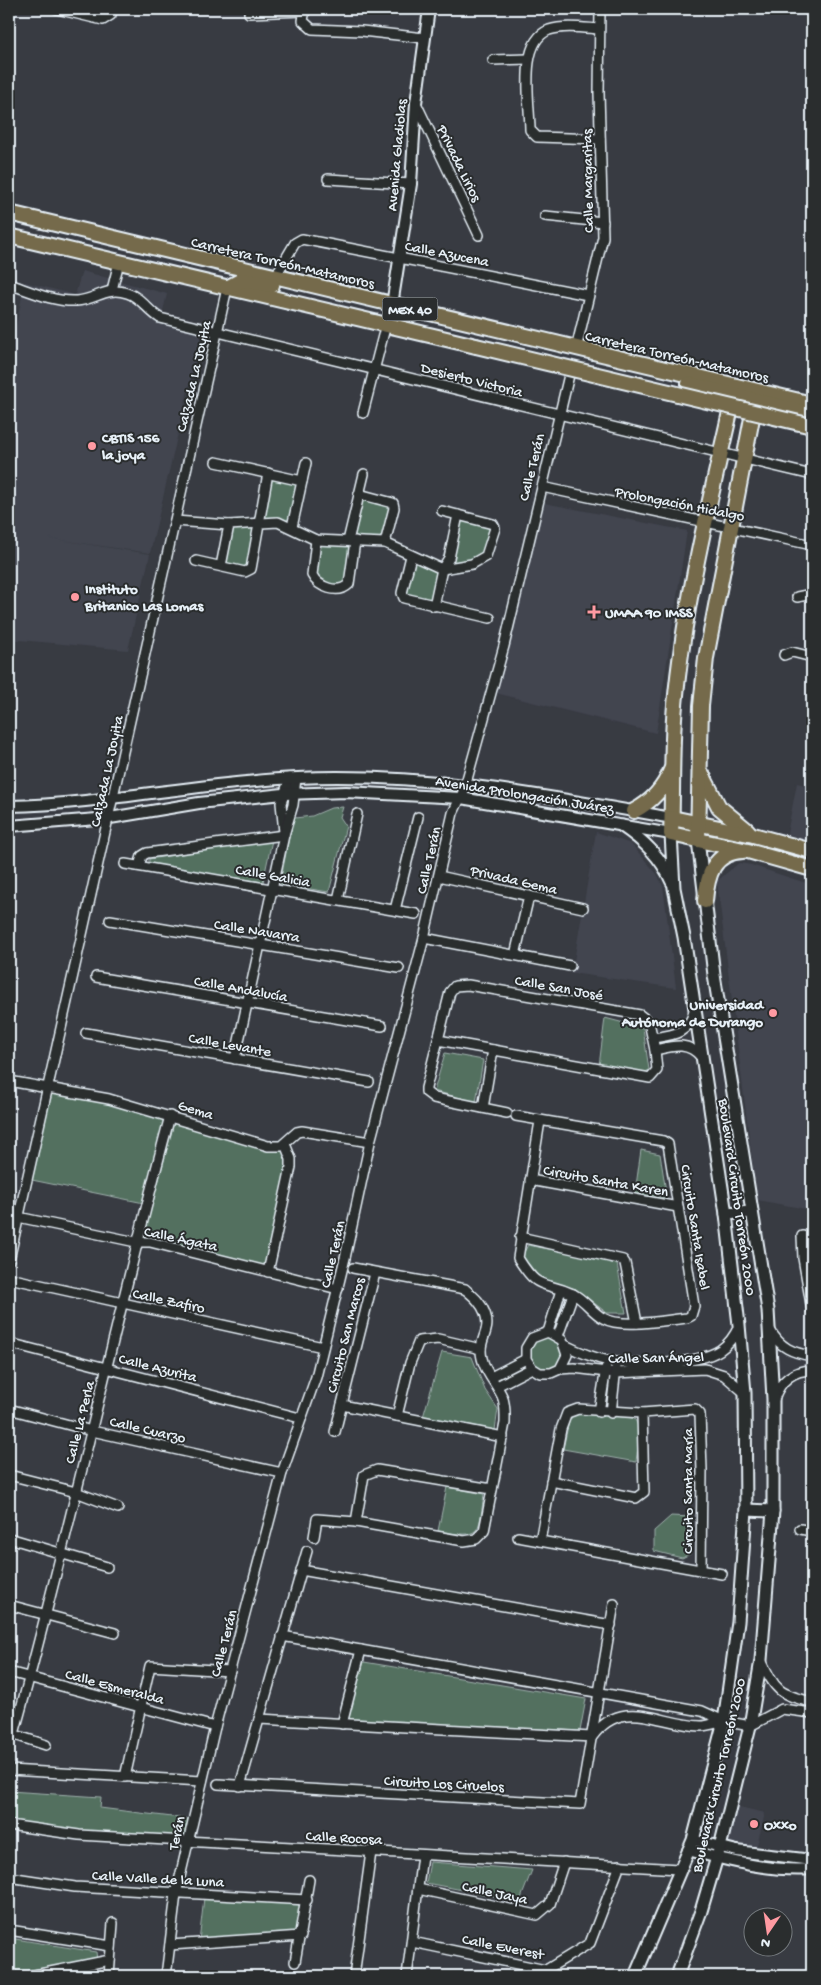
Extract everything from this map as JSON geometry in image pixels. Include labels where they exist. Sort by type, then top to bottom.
[{"type":"main road","name":"Carretera Torreón-Matamoros","points":[[9,213],[582,351],[812,404]]},
{"type":"main road","name":"MEX 40","points":[[9,236],[812,426]]},
{"type":"main road","points":[[227,288],[242,280],[357,302],[387,304]]},
{"type":"main road","points":[[391,326],[454,348],[812,433]]},
{"type":"main road","points":[[582,351],[707,390],[812,414]]},
{"type":"main road","points":[[707,390],[713,399],[707,407]]},
{"type":"main road","points":[[732,395],[749,410],[752,418]]},
{"type":"main road","points":[[730,412],[735,406],[758,401]]},
{"type":"main road","points":[[782,425],[782,415],[790,409]]},
{"type":"main road","name":"Boulevard Circuito Torreón 2000","points":[[635,1976],[690,1845],[724,1721],[738,1622],[746,1510],[745,1392],[739,1325],[726,1214],[684,937],[674,888],[671,834],[673,731],[681,653],[705,524],[730,412]]},
{"type":"main road","name":"Boulevard Circuito Torreón 2000","points":[[677,1976],[701,1911],[718,1853],[750,1726],[761,1660],[773,1511],[773,1399],[769,1328],[705,901],[698,840],[706,658],[752,418]]},
{"type":"main road","points":[[634,812],[646,804],[666,782],[673,764]]},
{"type":"main road","points":[[700,770],[711,796],[719,808],[753,835]]},
{"type":"main road","name":"Avenida Prolongación Juárez","points":[[672,818],[753,835],[812,851]]},
{"type":"main road","points":[[622,826],[640,838],[654,852],[666,869],[674,888]]},
{"type":"main road","name":"Avenida Prolongación Juárez","points":[[671,834],[748,850],[812,869]]},
{"type":"main road","points":[[705,901],[707,878],[713,865],[730,852],[748,850]]},
{"type":"main road","points":[[726,1214],[751,1212]]},
{"type":"main road","points":[[746,1510],[773,1511]]},
{"type":"street","points":[[57,9],[103,20],[111,15],[111,9]]},
{"type":"street","name":"Avenida Gladiolas","points":[[387,304],[399,258],[411,184],[416,102],[429,9]]},
{"type":"street","name":"Calle Margaritas","points":[[582,351],[588,295],[601,247],[604,222],[600,139],[600,9]]},
{"type":"street","points":[[249,13],[304,10],[303,21],[307,27],[424,38]]},
{"type":"street","points":[[599,29],[559,28],[549,30],[536,39],[529,59],[530,130],[532,134],[537,137],[600,139]]},
{"type":"street","points":[[493,60],[529,59]]},
{"type":"street","name":"Privada Lirios","points":[[416,102],[479,235]]},
{"type":"street","points":[[328,179],[411,184]]},
{"type":"street","points":[[545,216],[604,222]]},
{"type":"street","name":"Calle Azucena","points":[[275,277],[299,239],[588,295]]},
{"type":"street","points":[[9,284],[48,297],[72,301],[90,298],[112,290],[119,262]]},
{"type":"street","name":"Calzada La Joyita","points":[[9,1260],[110,818],[227,288]]},
{"type":"street","name":"Desierto Victoria","points":[[112,290],[135,296],[152,314],[160,318],[812,475]]},
{"type":"street","points":[[363,413],[374,370],[391,326]]},
{"type":"street","name":"Calle Terán","points":[[215,1727],[282,1473],[316,1376],[338,1289],[370,1142],[424,938],[454,813],[462,798],[501,654],[569,375]]},
{"type":"street","points":[[216,462],[299,480]]},
{"type":"street","points":[[292,527],[299,480],[306,464]]},
{"type":"street","points":[[196,561],[250,571],[268,474]]},
{"type":"street","points":[[316,540],[312,575],[320,585],[334,589],[345,587],[348,584],[351,541],[364,474]]},
{"type":"street","name":"Prolongación Hidalgo","points":[[542,487],[705,524],[730,526],[812,546]]},
{"type":"street","points":[[359,494],[393,503],[394,508],[385,544]]},
{"type":"street","points":[[175,520],[228,525],[278,522],[316,540],[385,544],[442,569],[472,564],[483,558],[490,549],[494,526],[491,523],[442,511]]},
{"type":"street","points":[[434,606],[442,569],[449,558],[458,515]]},
{"type":"street","points":[[221,566],[228,525]]},
{"type":"street","points":[[412,556],[402,593],[406,600],[490,618]]},
{"type":"street","points":[[797,597],[812,594]]},
{"type":"street","points":[[784,655],[792,652],[812,656]]},
{"type":"street","points":[[235,1059],[272,888],[295,793],[293,778]]},
{"type":"street","points":[[284,835],[281,809],[283,794],[293,778]]},
{"type":"street","name":"Avenida Prolongación Juárez","points":[[9,806],[114,799],[227,784],[293,778],[393,778],[465,784],[672,818]]},
{"type":"street","name":"Avenida Prolongación Juárez","points":[[9,826],[110,818],[199,803],[283,794],[379,792],[462,798],[671,834]]},
{"type":"street","points":[[338,900],[357,814]]},
{"type":"street","points":[[395,910],[418,818]]},
{"type":"street","points":[[139,866],[142,856],[147,853],[284,835]]},
{"type":"street","name":"Calle Galicia","points":[[125,864],[416,914]]},
{"type":"street","name":"Privada Gema","points":[[439,876],[583,908]]},
{"type":"street","points":[[514,955],[528,896]]},
{"type":"street","name":"Calle Navarra","points":[[110,920],[399,968]]},
{"type":"street","name":"Calle San José","points":[[424,938],[570,966]]},
{"type":"street","name":"Calle Andalucía","points":[[96,977],[382,1026]]},
{"type":"street","name":"Calle San José","points":[[438,1040],[650,1078],[657,1070],[656,1050],[649,1022],[640,1016],[460,984],[455,986],[450,992],[438,1040],[426,1088],[428,1095],[434,1098],[483,1108]]},
{"type":"street","points":[[653,1038],[680,1033],[687,1028],[694,1011]]},
{"type":"street","name":"Calle Levante","points":[[86,1033],[369,1082]]},
{"type":"street","points":[[656,1050],[681,1045],[696,1051],[701,1057]]},
{"type":"street","points":[[493,1050],[483,1108],[507,1113]]},
{"type":"street","name":"Gema","points":[[9,1082],[47,1090],[109,1099],[268,1146],[278,1147],[285,1144]]},
{"type":"street","name":"Calle La Perla","points":[[11,1733],[30,1678],[62,1554],[136,1242],[170,1116]]},
{"type":"street","name":"Circuito Santa Isabel","points":[[516,1116],[663,1141],[668,1144],[693,1313],[687,1318],[637,1322],[608,1320],[601,1317],[586,1302],[573,1294],[541,1285],[525,1270],[518,1258],[520,1237],[540,1121]]},
{"type":"street","points":[[268,1272],[291,1167],[291,1159],[285,1144],[296,1132],[302,1131],[370,1142]]},
{"type":"street","name":"Circuito Santa Karen","points":[[530,1180],[678,1206]]},
{"type":"street","name":"Calle Ágata","points":[[18,1217],[136,1242],[150,1242],[338,1289]]},
{"type":"street","points":[[812,1238],[802,1236],[803,1258],[812,1310]]},
{"type":"street","points":[[520,1237],[623,1260],[637,1322]]},
{"type":"street","name":"Circuito San Marcos","points":[[353,1268],[465,1289],[479,1301],[485,1311],[487,1334],[481,1349]]},
{"type":"street","name":"Circuito San Marcos","points":[[335,1432],[375,1273]]},
{"type":"street","name":"Calle Zafiro","points":[[9,1278],[323,1347]]},
{"type":"street","points":[[548,1332],[561,1290]]},
{"type":"street","points":[[558,1336],[573,1294]]},
{"type":"street","name":"Calle San Ángel","points":[[566,1345],[586,1355],[612,1361],[664,1362],[704,1357],[722,1349],[735,1334],[739,1325]]},
{"type":"street","points":[[769,1328],[776,1341],[787,1350],[812,1356]]},
{"type":"street","points":[[548,1332],[558,1336],[566,1345],[567,1355],[560,1369],[546,1374],[532,1368],[526,1359],[526,1348],[532,1338],[548,1332]]},
{"type":"street","points":[[314,1537],[317,1519],[356,1522],[471,1541],[484,1531],[506,1408],[491,1377],[481,1349],[438,1339],[419,1340],[410,1363],[397,1416]]},
{"type":"street","name":"Calle Azurita","points":[[9,1343],[300,1418]]},
{"type":"street","points":[[491,1377],[526,1359]]},
{"type":"street","points":[[599,1412],[606,1373],[612,1361]]},
{"type":"street","points":[[611,1413],[615,1373],[612,1361]]},
{"type":"street","points":[[496,1386],[532,1368]]},
{"type":"street","name":"Calle San Ángel","points":[[560,1369],[574,1368],[615,1373],[705,1369],[724,1374],[745,1392]]},
{"type":"street","points":[[773,1399],[778,1386],[788,1377],[800,1370],[812,1370]]},
{"type":"street","name":"Circuito San Marcos","points":[[342,1405],[502,1437]]},
{"type":"street","name":"Calle Cuarzo","points":[[9,1409],[92,1431],[282,1473]]},
{"type":"street","name":"Circuito Santa María","points":[[540,1541],[561,1429],[567,1413],[578,1409],[642,1414],[692,1409],[699,1413],[702,1470],[700,1570]]},
{"type":"street","points":[[551,1481],[636,1498],[641,1496],[644,1492],[642,1414]]},
{"type":"street","points":[[356,1522],[364,1475],[370,1471],[377,1470],[492,1489]]},
{"type":"street","points":[[9,1475],[76,1492],[118,1508]]},
{"type":"street","points":[[800,1529],[812,1531]]},
{"type":"street","name":"Circuito Santa María","points":[[518,1536],[722,1574]]},
{"type":"street","points":[[9,1538],[107,1567]]},
{"type":"street","points":[[240,1786],[307,1551]]},
{"type":"street","points":[[301,1570],[611,1624]]},
{"type":"street","name":"Circuito Los Ciruelos","points":[[218,1784],[580,1804],[614,1604]]},
{"type":"street","points":[[9,1605],[115,1633]]},
{"type":"street","points":[[282,1636],[702,1711],[724,1721],[750,1726],[782,1709],[812,1708]]},
{"type":"street","points":[[342,1724],[361,1650]]},
{"type":"street","points":[[761,1660],[771,1681],[784,1695],[812,1708]]},
{"type":"street","points":[[125,1777],[150,1666],[230,1671]]},
{"type":"street","name":"Calle Esmeralda","points":[[9,1672],[215,1727]]},
{"type":"street","points":[[782,1709],[784,1695]]},
{"type":"street","points":[[630,1713],[632,1698]]},
{"type":"street","points":[[259,1719],[592,1738],[606,1722],[630,1713],[701,1726],[724,1721]]},
{"type":"street","name":"Terán","points":[[166,1976],[176,1894],[215,1727]]},
{"type":"street","points":[[11,1733],[46,1745]]},
{"type":"street","points":[[9,1770],[202,1781]]},
{"type":"street","name":"Calle Rocosa","points":[[9,1824],[79,1835],[679,1868]]},
{"type":"street","points":[[690,1845],[770,1868],[812,1869]]},
{"type":"street","points":[[354,1976],[371,1852]]},
{"type":"street","points":[[718,1853],[766,1855],[812,1860]]},
{"type":"street","points":[[407,1976],[422,1855]]},
{"type":"street","name":"Calle Jaya","points":[[418,1889],[537,1915],[550,1904],[564,1862]]},
{"type":"street","name":"Calle Everest","points":[[412,1942],[546,1970],[590,1943],[620,1865]]},
{"type":"street","name":"Calle Valle de la Luna","points":[[9,1877],[75,1887],[307,1900]]},
{"type":"street","points":[[295,1962],[301,1936],[309,1880]]},
{"type":"street","points":[[109,1976],[113,1923]]},
{"type":"street","points":[[9,1930],[111,1946]]},
{"type":"street","points":[[170,1945],[301,1936]]},
{"type":"street","points":[[30,1976],[110,1960]]},
{"type":"shaded area","name":"CBTIS 156 la joya","points":[[82,271],[167,294],[162,315],[203,326],[150,553],[46,538],[150,554],[128,650],[9,639],[9,360],[25,282],[75,295]]},
{"type":"shaded area","name":"UMAA 90 IMSS","points":[[539,502],[687,531],[656,733],[496,693]]},
{"type":"shaded area","points":[[797,783],[812,787],[812,842],[787,834]]},
{"type":"shaded area","points":[[596,832],[631,844],[657,874],[663,886],[676,988],[572,973]]},
{"type":"shaded area","name":"Universidad Autónoma de Durango","points":[[739,863],[751,865],[812,885],[812,1210],[757,1200],[717,881]]},
{"type":"shaded area","points":[[735,1806],[765,1813],[756,1849],[725,1843]]},
{"type":"green space","points":[[268,475],[301,482],[291,525],[261,521]]},
{"type":"green space","points":[[360,496],[391,504],[384,542],[351,539]]},
{"type":"green space","points":[[459,517],[492,526],[488,550],[471,562],[447,565]]},
{"type":"green space","points":[[257,524],[248,570],[223,566],[230,526]]},
{"type":"green space","points":[[317,541],[353,543],[348,583],[335,587],[315,580]]},
{"type":"green space","points":[[412,558],[440,570],[433,604],[404,596]]},
{"type":"green space","points":[[343,807],[340,817],[346,826],[329,892],[280,884],[291,827],[295,818],[312,816],[331,808]]},
{"type":"green space","points":[[272,840],[263,882],[149,864],[149,859]]},
{"type":"green space","points":[[605,1018],[643,1028],[649,1070],[644,1073],[599,1066]]},
{"type":"green space","points":[[445,1053],[483,1060],[476,1102],[434,1091]]},
{"type":"green space","points":[[49,1093],[110,1101],[167,1118],[144,1203],[32,1180]]},
{"type":"green space","points":[[174,1123],[283,1151],[287,1160],[288,1171],[266,1268],[143,1239]]},
{"type":"green space","points":[[641,1150],[660,1154],[667,1198],[635,1193]]},
{"type":"green space","points":[[528,1245],[606,1260],[617,1264],[626,1313],[607,1313],[576,1289],[542,1280],[522,1256]]},
{"type":"green space","points":[[546,1337],[558,1341],[562,1353],[558,1365],[546,1369],[534,1365],[530,1353],[534,1341]]},
{"type":"green space","points":[[442,1352],[472,1357],[485,1390],[498,1409],[495,1430],[423,1417]]},
{"type":"green space","points":[[577,1412],[633,1418],[639,1432],[636,1462],[563,1449],[570,1417]]},
{"type":"green space","points":[[447,1487],[484,1494],[480,1518],[475,1531],[463,1534],[438,1531]]},
{"type":"green space","points":[[671,1516],[691,1517],[690,1554],[682,1558],[654,1551],[654,1531]]},
{"type":"green space","points":[[364,1662],[586,1699],[580,1731],[347,1720]]},
{"type":"green space","points":[[9,1791],[101,1797],[100,1808],[188,1819],[186,1841],[81,1834],[9,1823]]},
{"type":"green space","points":[[430,1862],[532,1870],[520,1901],[426,1883]]},
{"type":"green space","points":[[204,1898],[304,1902],[299,1935],[199,1941]]},
{"type":"green space","points":[[9,1938],[96,1952],[97,1960],[9,1973]]},
{"type":"place","name":"CBTIS 156 la joya","points":[[92,446]]},
{"type":"place","name":"Instituto Britanico Las Lomas","points":[[75,597]]},
{"type":"place","name":"UMAA 90 IMSS","points":[[594,612]]},
{"type":"place","name":"Universidad Autónoma de Durango","points":[[773,1013]]},
{"type":"place","name":"Oxxo","points":[[754,1824]]}]
